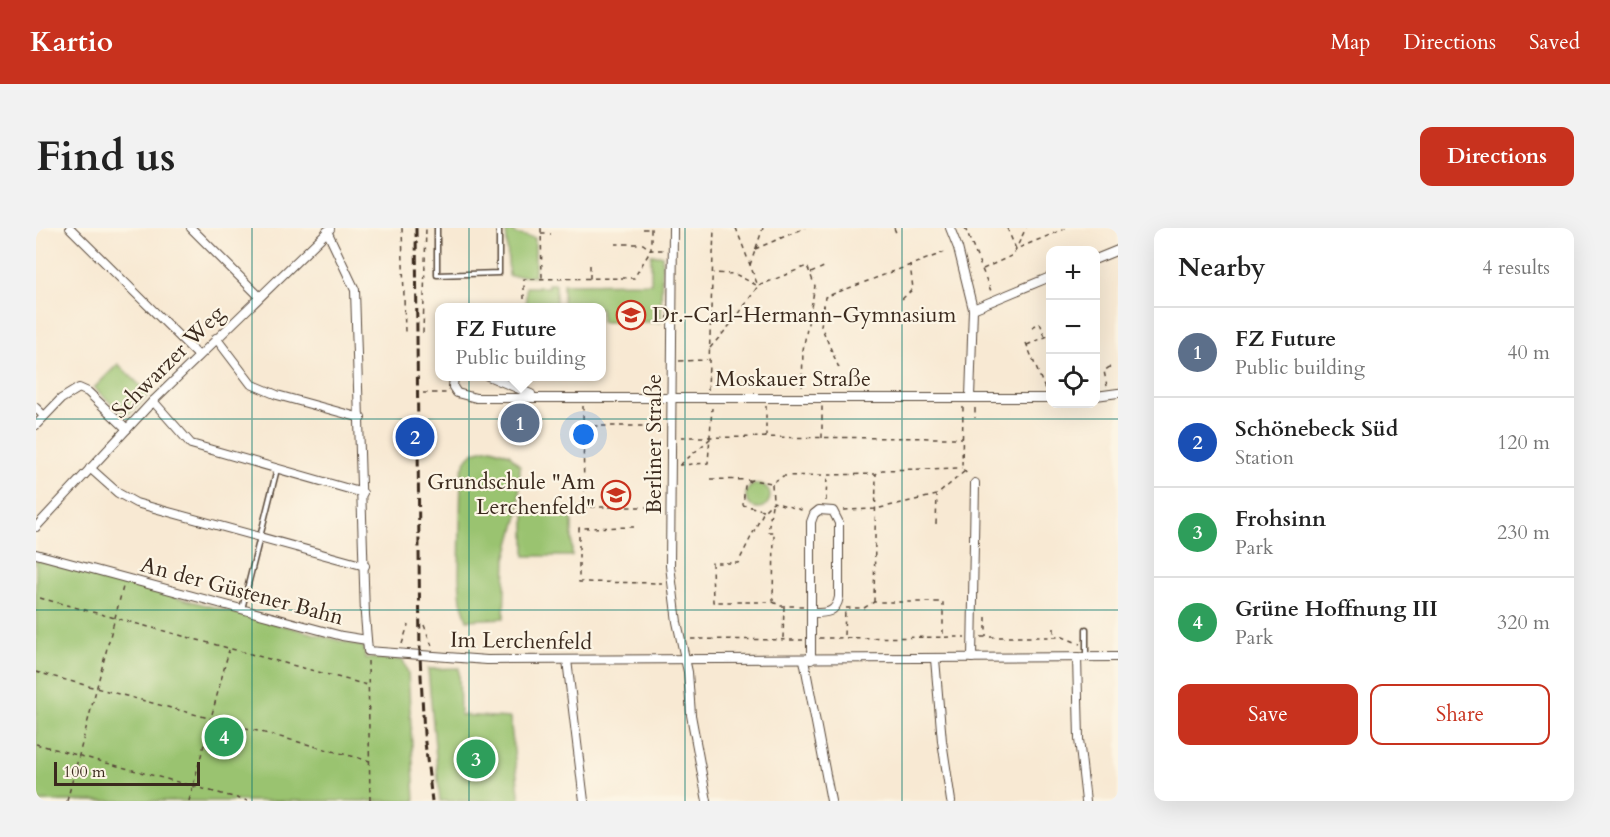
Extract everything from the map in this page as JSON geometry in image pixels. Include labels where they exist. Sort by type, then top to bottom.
[{"type":"street","points":[[70,228],[198,356]]},
{"type":"street","points":[[191,228],[259,296]]},
{"type":"street","name":"Berliner Straße","points":[[673,228],[672,437],[676,465],[671,507],[672,583],[685,660],[691,716],[707,801]]},
{"type":"street","points":[[950,228],[958,248],[973,309],[970,397]]},
{"type":"street","name":"Schwarzer Weg","points":[[36,527],[153,401],[329,230]]},
{"type":"street","name":"An der Güstener Bahn","points":[[36,554],[242,610],[367,640],[355,290],[329,230]]},
{"type":"street","points":[[1100,257],[1118,250]]},
{"type":"street","points":[[973,309],[1046,279]]},
{"type":"street","points":[[216,338],[251,384],[277,395],[361,418]]},
{"type":"street","points":[[454,381],[453,387],[457,393]]},
{"type":"street","name":"Moskauer Straße","points":[[500,381],[536,396]]},
{"type":"street","points":[[36,425],[70,391],[79,388],[88,392],[127,429]]},
{"type":"street","name":"Moskauer Straße","points":[[457,393],[476,398],[536,396],[1046,398]]},
{"type":"street","points":[[1100,395],[1118,393]]},
{"type":"street","points":[[153,401],[191,444],[363,493]]},
{"type":"street","points":[[36,408],[44,416]]},
{"type":"street","points":[[90,468],[118,494],[136,503],[365,566]]},
{"type":"street","points":[[972,658],[975,483]]},
{"type":"street","points":[[807,614],[830,612],[835,609],[839,597],[839,523],[833,511],[826,509],[814,514],[811,522],[807,614],[807,660],[831,801]]},
{"type":"street","points":[[367,640],[368,651]]},
{"type":"street","name":"Im Lerchenfeld","points":[[368,651],[436,658],[567,660],[1118,657]]},
{"type":"street","points":[[1077,657],[1079,739],[1086,801]]},
{"type":"street","points":[[935,659],[942,741],[951,801]]},
{"type":"street","points":[[567,660],[584,801]]},
{"type":"lane","points":[[437,228],[437,275],[499,273],[499,228]]},
{"type":"lane","points":[[242,610],[277,469]]},
{"type":"lane","points":[[1086,629],[1086,657]]},
{"type":"path","points":[[402,228],[405,332]]},
{"type":"path","points":[[423,333],[426,228]]},
{"type":"path","points":[[541,228],[542,279]]},
{"type":"path","points":[[524,303],[524,279],[634,279],[651,250],[651,228],[643,229]]},
{"type":"path","points":[[676,465],[708,463],[711,438],[709,360],[714,228]]},
{"type":"path","points":[[736,228],[758,286]]},
{"type":"path","points":[[750,266],[763,228]]},
{"type":"path","points":[[755,249],[805,228]]},
{"type":"path","points":[[894,228],[897,235]]},
{"type":"path","points":[[965,228],[995,300]]},
{"type":"path","points":[[1007,228],[1016,249]]},
{"type":"path","points":[[982,269],[1012,255],[1026,228]]},
{"type":"path","points":[[1016,249],[1067,228]]},
{"type":"path","points":[[541,234],[551,234]]},
{"type":"path","points":[[615,244],[643,244],[651,250],[673,250]]},
{"type":"path","points":[[839,368],[821,326],[825,297],[910,263],[958,248]]},
{"type":"path","points":[[902,299],[913,289],[910,263]]},
{"type":"path","points":[[590,265],[590,279]]},
{"type":"path","points":[[710,348],[736,318],[758,286],[807,266],[815,286],[803,350],[802,390]]},
{"type":"path","points":[[810,273],[826,266]]},
{"type":"path","points":[[712,273],[735,274],[758,286]]},
{"type":"path","points":[[1032,327],[1044,319]]},
{"type":"path","points":[[1040,323],[1045,337],[1026,344],[1046,391]]},
{"type":"path","points":[[672,361],[709,360]]},
{"type":"path","points":[[1108,394],[1104,371],[1111,366]]},
{"type":"path","points":[[423,393],[457,393]]},
{"type":"path","points":[[583,396],[584,507],[671,507]]},
{"type":"path","points":[[766,397],[766,437]]},
{"type":"path","points":[[822,397],[822,438]]},
{"type":"path","points":[[970,397],[975,418]]},
{"type":"path","points":[[962,468],[963,438],[970,397]]},
{"type":"path","points":[[583,426],[672,426]]},
{"type":"path","points":[[672,437],[963,438]]},
{"type":"path","points":[[676,465],[711,438]]},
{"type":"path","points":[[711,479],[772,483],[783,476],[876,474],[882,470],[962,468],[975,483]]},
{"type":"path","points":[[844,510],[875,509],[937,495],[965,471]]},
{"type":"path","points":[[874,602],[876,474]]},
{"type":"path","points":[[826,501],[827,475]]},
{"type":"path","points":[[751,480],[745,486],[743,505],[764,511]]},
{"type":"path","points":[[772,483],[773,502],[768,513],[768,532],[774,532],[773,602]]},
{"type":"path","points":[[936,524],[937,495]]},
{"type":"path","points":[[820,501],[832,502]]},
{"type":"path","points":[[773,502],[764,511],[738,563],[712,563],[713,602],[773,602],[784,606],[803,606],[807,614]]},
{"type":"path","points":[[773,502],[806,511]]},
{"type":"path","points":[[839,505],[844,510],[844,518]]},
{"type":"path","points":[[805,518],[809,507]]},
{"type":"path","points":[[634,527],[579,528],[579,582],[672,583]]},
{"type":"path","points":[[67,801],[95,687],[126,579]]},
{"type":"path","points":[[40,598],[367,684]]},
{"type":"path","points":[[844,637],[845,608],[864,608],[874,602],[943,602],[943,637]]},
{"type":"path","points":[[783,639],[784,606]]},
{"type":"path","points":[[986,617],[986,637]]},
{"type":"path","points":[[400,654],[408,625]]},
{"type":"path","points":[[424,625],[436,658]]},
{"type":"path","points":[[1054,628],[1054,637]]},
{"type":"path","points":[[803,632],[807,639]]},
{"type":"path","points":[[681,639],[1063,637],[1086,647]]},
{"type":"path","points":[[189,801],[229,649]]},
{"type":"path","points":[[368,651],[370,801]]},
{"type":"path","points":[[36,672],[370,761]]},
{"type":"path","points":[[36,744],[248,801]]},
{"type":"green space","points":[[506,228],[512,228],[515,234],[535,238],[535,276],[509,276]]},
{"type":"green space","points":[[651,255],[662,255],[661,322],[606,322],[606,303],[563,303],[563,284],[651,283]]},
{"type":"green space","points":[[548,284],[556,284],[556,303],[526,303],[526,287],[548,287]]},
{"type":"green space","points":[[118,364],[149,394],[131,413],[124,415],[94,388]]},
{"type":"green space","points":[[492,448],[509,454],[520,466],[519,512],[506,559],[504,618],[467,620],[461,601],[459,578],[461,473],[465,462],[471,455],[480,450]]},
{"type":"green space","points":[[758,484],[767,487],[770,496],[767,505],[758,508],[749,505],[746,496],[749,487]]},
{"type":"green space","points":[[525,510],[572,511],[572,556],[525,556]]},
{"type":"green space","points":[[36,560],[364,647],[365,658],[403,660],[408,673],[415,801],[36,801]]},
{"type":"green space","points":[[459,668],[460,715],[510,718],[520,801],[440,801],[428,669]]},
{"type":"railway","points":[[416,228],[420,656],[424,734],[432,801]]},
{"type":"place","name":"Dr.-Carl-Hermann-Gymnasium","points":[[631,315]]},
{"type":"place","name":"FZ Future","points":[[520,423]]},
{"type":"place","name":"Schönebeck Süd","points":[[415,437]]},
{"type":"place","name":"Grundschule \"Am Lerchenfeld\"","points":[[616,495]]},
{"type":"place","name":"Grüne Hoffnung III","points":[[224,737]]},
{"type":"place","name":"Frohsinn","points":[[476,759]]}]
